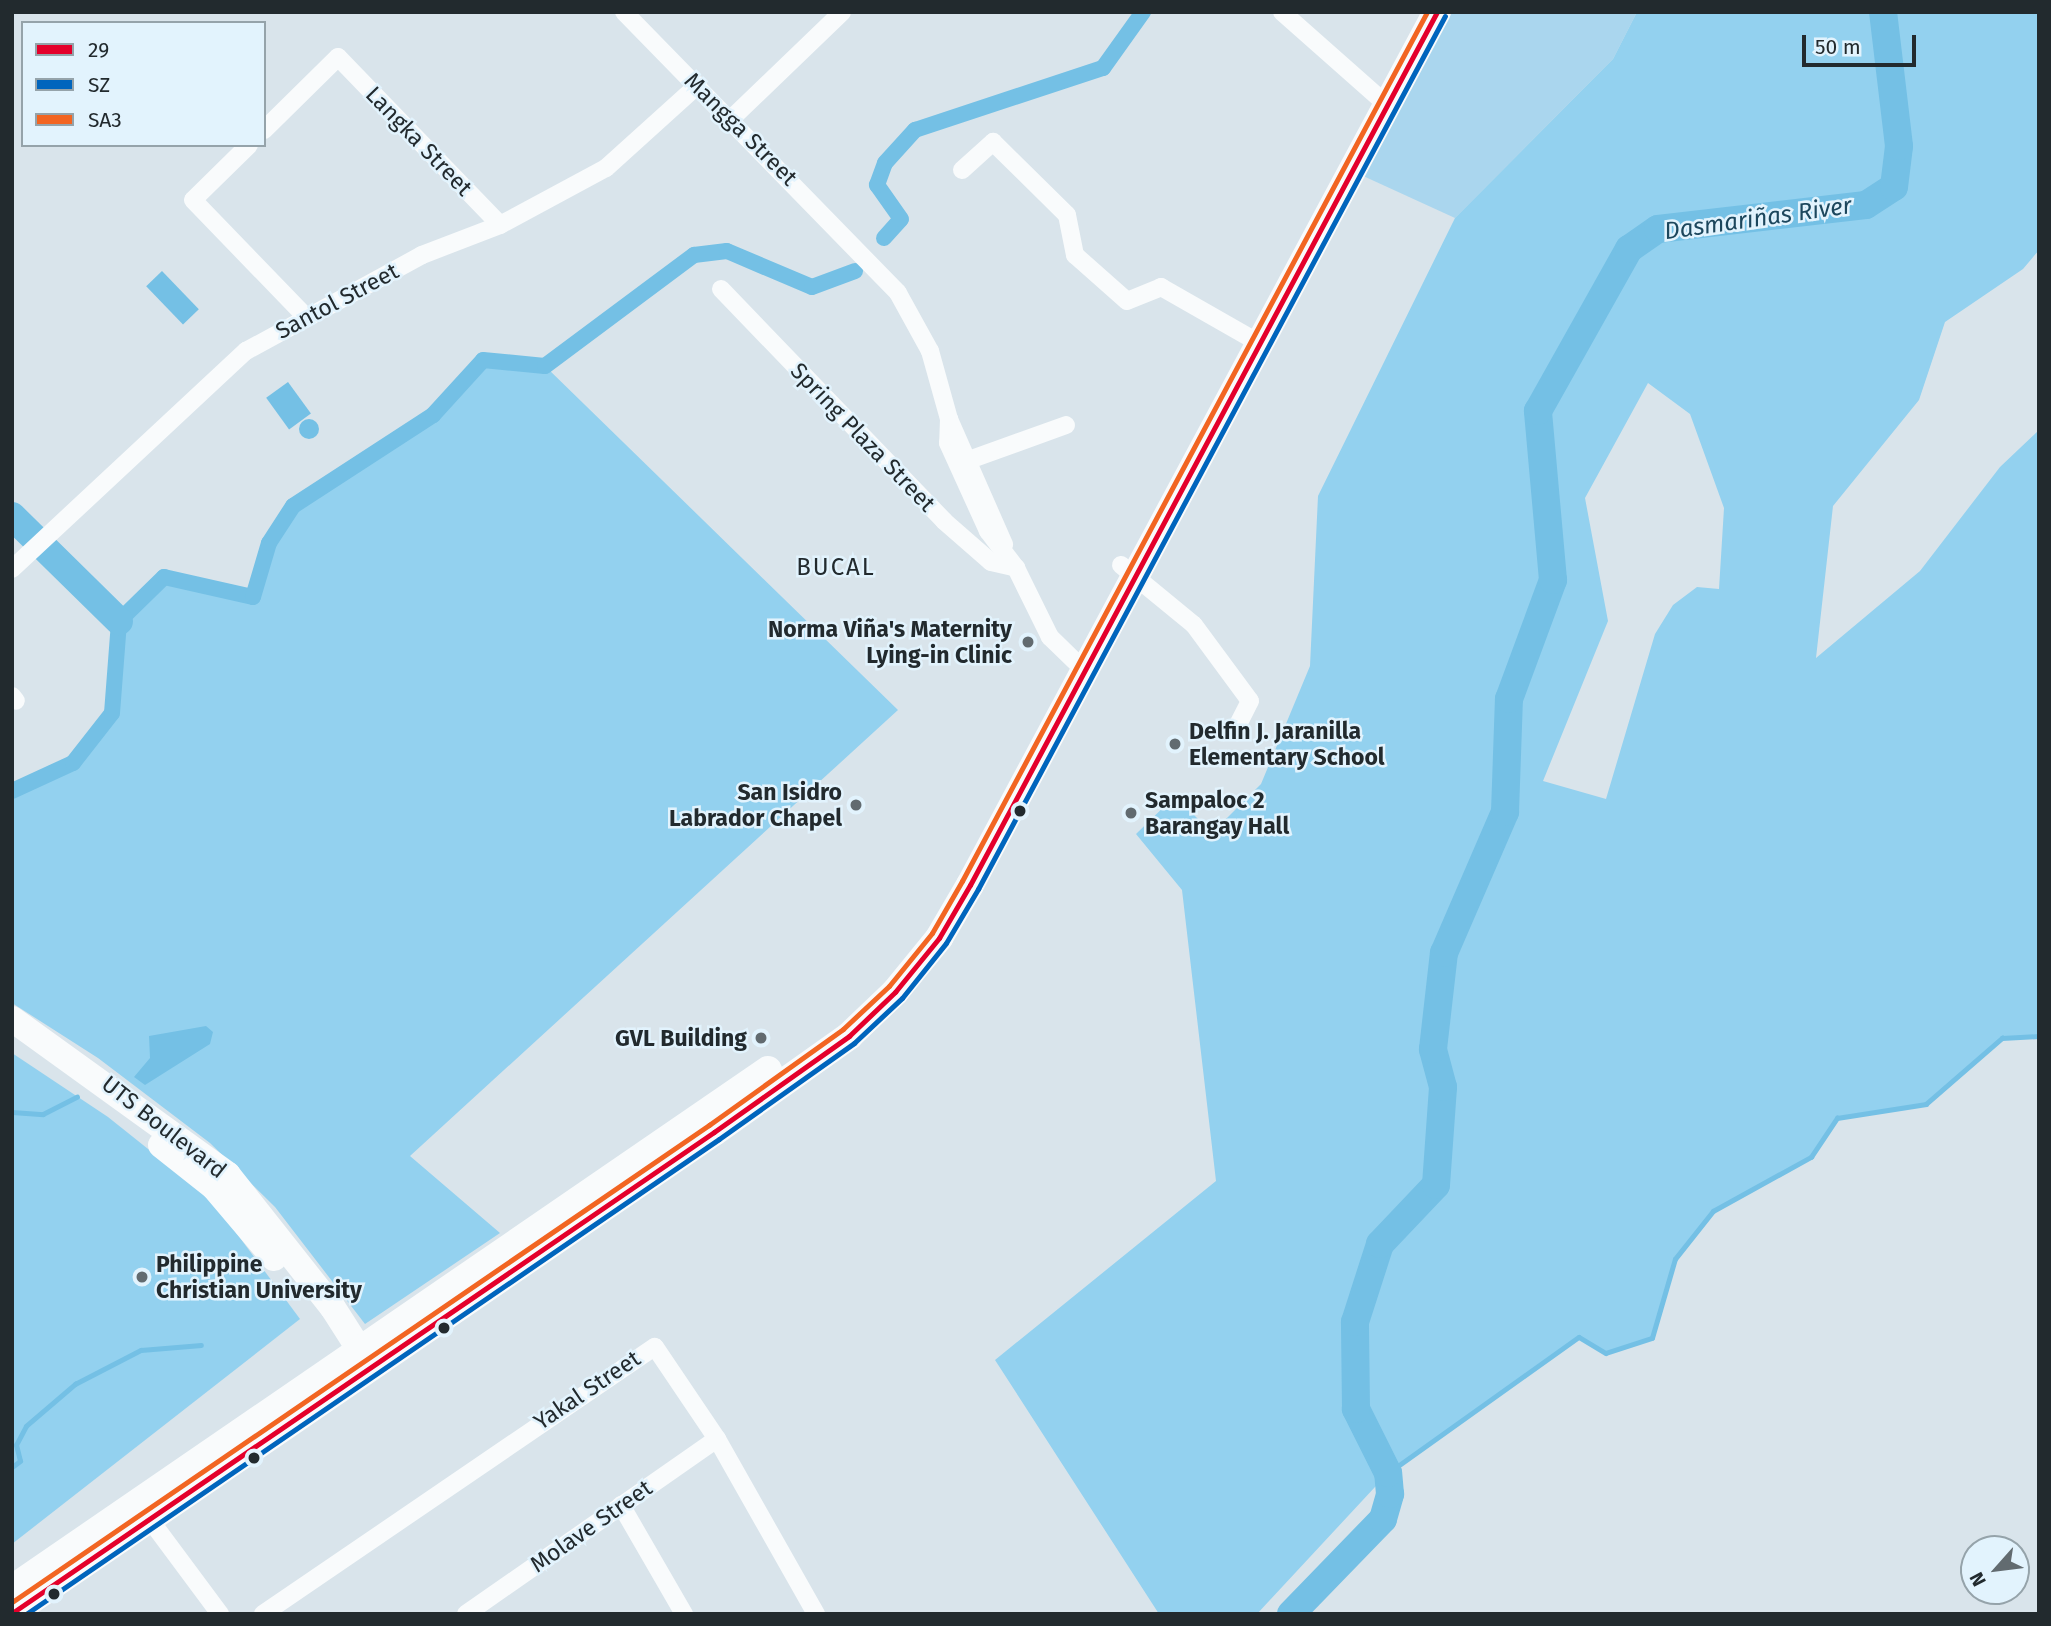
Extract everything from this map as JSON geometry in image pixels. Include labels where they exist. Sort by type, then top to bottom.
[{"type":"main road","points":[[1379,100],[1416,12]]},
{"type":"main road","points":[[12,1613],[855,1007],[936,909],[1079,664],[1379,100],[1437,12]]},
{"type":"main road","name":"UTS Boulevard","points":[[12,1019],[228,1175],[296,1257],[358,1362]]},
{"type":"main road","name":"UTS Boulevard","points":[[12,1038],[214,1187],[358,1362]]},
{"type":"main road","points":[[12,1589],[147,1518]]},
{"type":"street","name":"Mangga Street","points":[[624,12],[876,266],[930,351],[949,419]]},
{"type":"street","points":[[731,118],[842,12]]},
{"type":"street","points":[[1282,12],[1379,100]]},
{"type":"street","name":"Langka Street","points":[[266,128],[338,57],[500,225]]},
{"type":"street","name":"Santol Street","points":[[12,569],[246,351],[304,315],[500,225],[606,169],[698,85]]},
{"type":"street","points":[[962,170],[993,142],[1067,215],[1075,255],[1127,302],[1161,287],[1251,339]]},
{"type":"street","points":[[247,147],[193,200],[304,315]]},
{"type":"street","name":"Spring Plaza Street","points":[[721,289],[937,514],[991,562],[1016,568]]},
{"type":"street","points":[[949,419],[969,460],[1005,551]]},
{"type":"street","points":[[949,419],[946,435],[956,465],[988,531],[1016,568],[1050,637],[1079,664]]},
{"type":"street","points":[[969,460],[1066,425]]},
{"type":"street","points":[[1129,569],[1194,625],[1250,701],[1237,727]]},
{"type":"street","name":"Yakal Street","points":[[264,1614],[645,1349],[663,1352],[717,1439],[816,1614]]},
{"type":"street","name":"Molave Street","points":[[466,1614],[717,1439]]},
{"type":"street","points":[[621,1504],[677,1611]]},
{"type":"street","points":[[147,1518],[207,1614]]},
{"type":"street","points":[[147,1518],[220,1614]]},
{"type":"shaded area","points":[[1452,12],[1637,12],[1613,59],[1455,218],[1361,175]]},
{"type":"shaded area","points":[[1637,12],[2039,12],[2039,250],[2023,269],[1945,322],[1919,400],[1833,506],[1816,658],[1920,571],[2000,467],[2039,430],[2039,1036],[2002,1038],[1926,1104],[1837,1118],[1811,1157],[1713,1211],[1675,1259],[1652,1338],[1606,1353],[1579,1337],[1388,1473],[1257,1614],[1159,1614],[995,1360],[1216,1181],[1182,890],[1136,834],[1175,796],[1212,833],[1261,784],[1310,666],[1318,496],[1455,218],[1613,59]],"holes":[[[1648,383],[1690,414],[1724,508],[1719,589],[1697,587],[1673,605],[1655,634],[1606,799],[1543,781],[1608,621],[1585,498]]]},
{"type":"shaded area","points":[[162,271],[199,309],[183,324],[146,286]]},
{"type":"shaded area","points":[[483,360],[545,366],[898,710],[410,1156],[500,1233],[365,1324],[275,1207],[210,1143],[98,1058],[12,1003],[12,791],[73,763],[112,714],[119,621],[164,577],[253,597],[269,543],[293,506],[433,415]]},
{"type":"shaded area","points":[[288,382],[311,414],[289,429],[266,398]]},
{"type":"shaded area","points":[[309,419],[316,422],[319,429],[316,436],[309,439],[302,436],[299,429],[302,422]]},
{"type":"shaded area","points":[[206,1026],[213,1032],[210,1044],[145,1085],[134,1077],[150,1058],[149,1036]]},
{"type":"shaded area","name":"Philippine Christian University","points":[[12,1053],[108,1117],[212,1200],[300,1319],[12,1544]]},
{"type":"waterway","points":[[884,238],[901,219],[877,185],[885,163],[915,130],[1103,68],[1143,12]]},
{"type":"waterway","name":"Dasmariñas River","points":[[1291,1614],[1383,1519],[1390,1494],[1388,1473],[1356,1409],[1355,1322],[1380,1244],[1436,1185],[1443,1087],[1433,1049],[1444,953],[1505,812],[1509,699],[1553,580],[1538,411],[1629,249],[1658,229],[1866,205],[1894,187],[1899,146],[1883,12]]},
{"type":"waterway","points":[[12,791],[73,763],[112,713],[119,621],[164,577],[253,597],[269,543],[293,506],[433,415],[483,360],[545,366],[694,255],[727,251],[812,287],[855,271]]},
{"type":"waterway","points":[[12,516],[119,621]]},
{"type":"waterway","points":[[1388,1473],[1579,1337],[1606,1353],[1652,1338],[1675,1259],[1713,1211],[1811,1157],[1837,1118],[1926,1104],[2002,1038],[2039,1036]]},
{"type":"waterway","points":[[12,1112],[43,1114],[77,1097]]},
{"type":"waterway","points":[[12,1467],[20,1461],[16,1445],[26,1426],[75,1384],[141,1350],[201,1345]]},
{"type":"transit line","name":"SA3","points":[[12,1602],[709,1125],[843,1029],[889,986],[932,933],[962,881],[1427,12]]},
{"type":"transit line","name":"29","points":[[12,1613],[714,1132],[849,1036],[895,992],[939,938],[970,885],[1437,12]]},
{"type":"transit line","name":"SZ","points":[[26,1614],[719,1139],[854,1043],[902,998],[946,943],[978,889],[1445,16]]},
{"type":"place","name":"Norma Viña's Maternity Lying-in Clinic","points":[[1028,642]]},
{"type":"place","name":"Delfin J. Jaranilla Elementary School","points":[[1175,744]]},
{"type":"place","name":"San Isidro Labrador Chapel","points":[[856,805]]},
{"type":"place","name":"Sampaloc 2 Barangay Hall","points":[[1131,813]]},
{"type":"place","name":"GVL Building","points":[[761,1038]]},
{"type":"place","name":"Philippine Christian University","points":[[142,1277]]},
{"type":"district","name":"BUCAL","points":[[836,568]]}]
